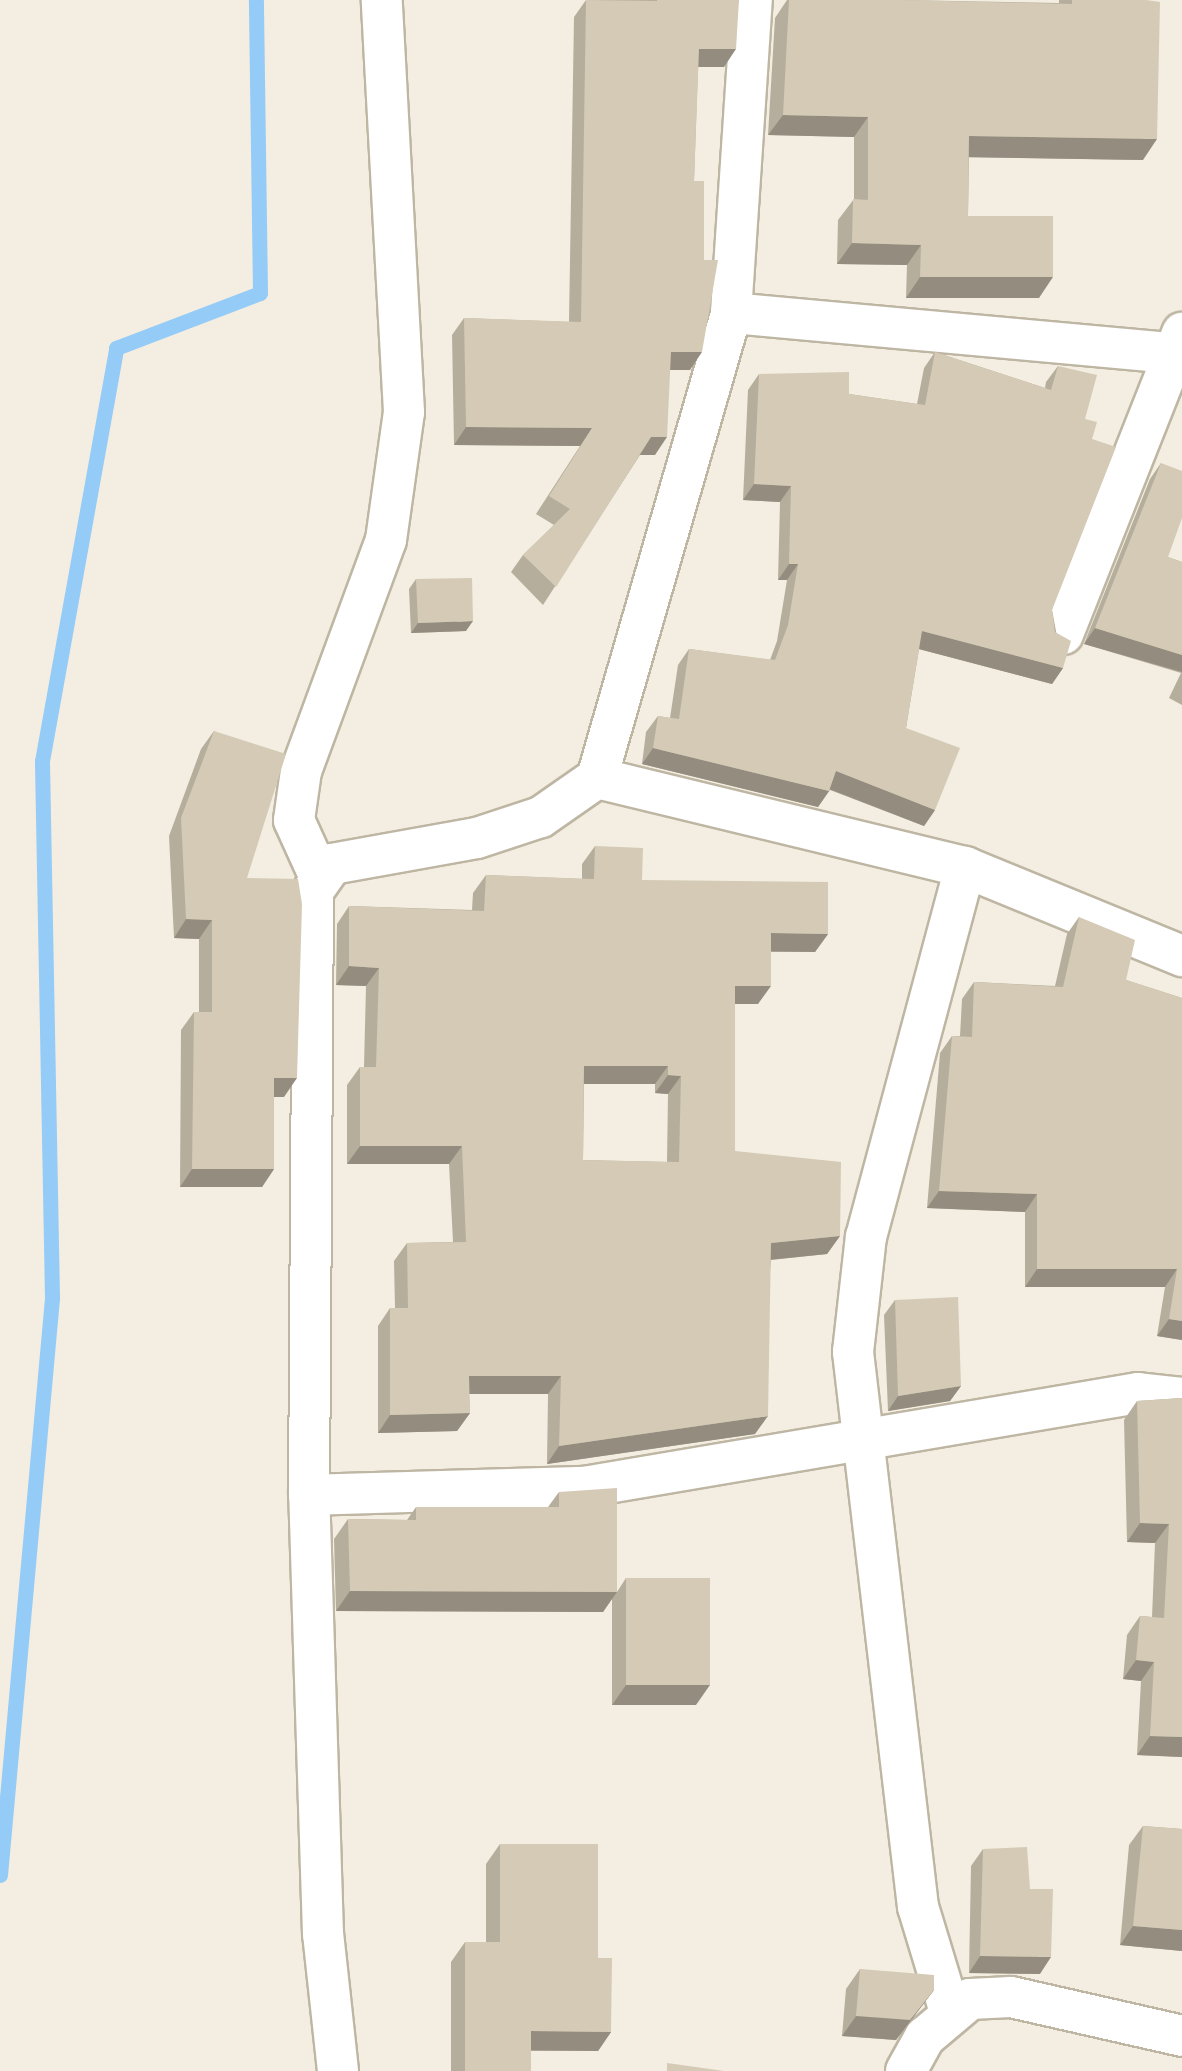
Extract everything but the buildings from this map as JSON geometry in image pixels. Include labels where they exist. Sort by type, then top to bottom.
[{"type":"street","points":[[338,2071],[323,1934],[309,1494],[318,874],[294,820],[301,771],[386,540],[404,412],[382,0]]},
{"type":"street","points":[[318,874],[540,817],[597,778],[731,313],[752,0]]},
{"type":"street","points":[[731,313],[1180,346],[1064,634]]},
{"type":"street","points":[[597,778],[965,867],[1182,956]]},
{"type":"street","points":[[950,2012],[918,1907],[854,1298],[965,867]]},
{"type":"street","points":[[309,1494],[584,1487],[867,1446],[1138,1393],[1182,1398]]},
{"type":"street","points":[[906,2071],[950,2012],[970,1999],[1010,1997],[1180,2025]]},
{"type":"waterway","points":[[0,1875],[52,1298],[42,761],[116,348],[260,293],[256,0]]}]
